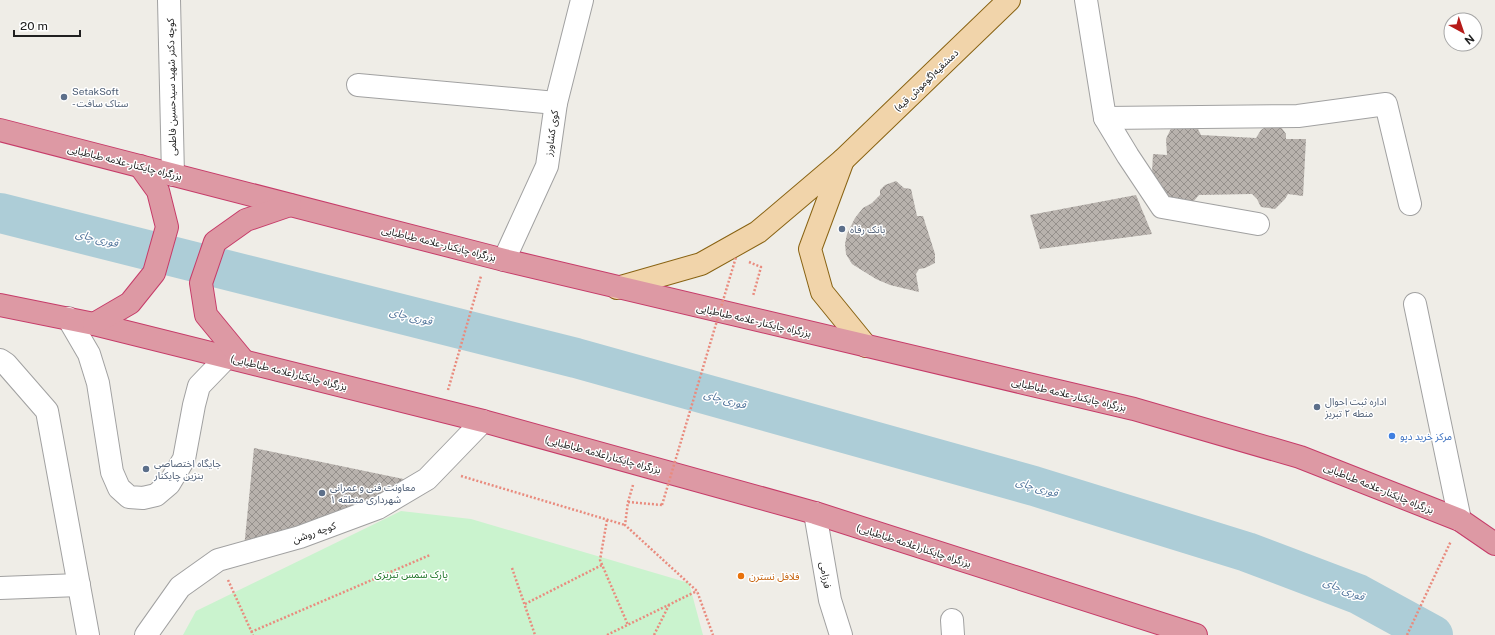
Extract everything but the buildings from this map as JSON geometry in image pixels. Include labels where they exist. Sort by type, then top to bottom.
[{"type":"highway","name":"بزرگراه چایکنار-علامه طباطبایی","points":[[0,130],[617,288],[1134,409],[1300,456],[1460,520],[1495,544]]},
{"type":"highway","points":[[94,324],[130,303],[154,273],[167,227],[158,191],[140,166]]},
{"type":"highway","points":[[235,358],[206,315],[201,283],[215,242],[246,220],[290,204]]},
{"type":"highway","name":"بزرگراه چایکنار(علامه طباطبایی)","points":[[0,305],[94,324],[483,421],[815,513],[1196,635]]},
{"type":"main road","name":"دمشقیه(گوموش قیه)","points":[[617,288],[701,264],[758,232],[843,160],[1009,0]]},
{"type":"main road","points":[[843,160],[810,249],[822,292],[866,346]]},
{"type":"street","name":"کوچه دکتر شهید سیدحسین فاطمی","points":[[169,0],[173,175]]},
{"type":"street","name":"کوی کشاورز","points":[[504,260],[547,166],[556,103],[582,0]]},
{"type":"street","points":[[1086,0],[1105,118],[1162,207],[1258,224]]},
{"type":"street","points":[[358,85],[556,103]]},
{"type":"street","points":[[1105,118],[1298,116],[1386,104],[1410,204]]},
{"type":"street","points":[[1415,304],[1460,520]]},
{"type":"street","points":[[68,318],[89,354],[98,383],[112,472],[119,488],[129,496],[143,498],[156,495],[169,484],[184,459],[199,386],[235,358]]},
{"type":"street","points":[[0,360],[6,364],[47,411],[88,635]]},
{"type":"street","name":"کوچه روشن","points":[[146,635],[180,587],[218,560],[300,537],[378,508],[428,479],[483,421]]},
{"type":"street","name":"فرزامی","points":[[815,513],[830,600],[841,635]]},
{"type":"street","points":[[0,588],[79,585]]},
{"type":"path","points":[[625,525],[628,502],[662,505],[736,257]]},
{"type":"path","points":[[748,318],[761,267]]},
{"type":"path","points":[[450,386],[479,282]]},
{"type":"path","points":[[438,468],[625,525],[697,591],[713,635]]},
{"type":"path","points":[[607,520],[600,560],[628,625]]},
{"type":"path","points":[[1407,635],[1460,520]]},
{"type":"path","points":[[218,560],[252,634],[430,555]]},
{"type":"path","points":[[524,604],[602,565]]},
{"type":"path","points":[[512,568],[535,635]]},
{"type":"path","points":[[607,635],[697,591]]},
{"type":"path","points":[[654,635],[669,605]]},
{"type":"green space","name":"پارک شمس تبریزی","points":[[401,511],[471,519],[689,583],[703,635],[183,635],[196,611]]},
{"type":"waterway","name":"قوری چای","points":[[0,213],[576,358],[1034,486],[1247,552],[1358,594],[1433,635]]},
{"type":"place","name":"SetakSoft - ستاک سافت","points":[[64,97]]},
{"type":"place","name":"بانک رفاه","points":[[842,229]]},
{"type":"place","name":"اداره ثبت احوال منطه ۲ تبریز","points":[[1317,407]]},
{"type":"place","name":"مرکز خرید دپو","points":[[1392,436]]},
{"type":"place","name":"جایگاه اختصاصی بنزین چایکنار","points":[[146,469]]},
{"type":"place","name":"معاونت فنی و عمرانی شهرداری منطقه ۱","points":[[322,493]]},
{"type":"place","name":"فلافل نسترن","points":[[741,576]]}]
